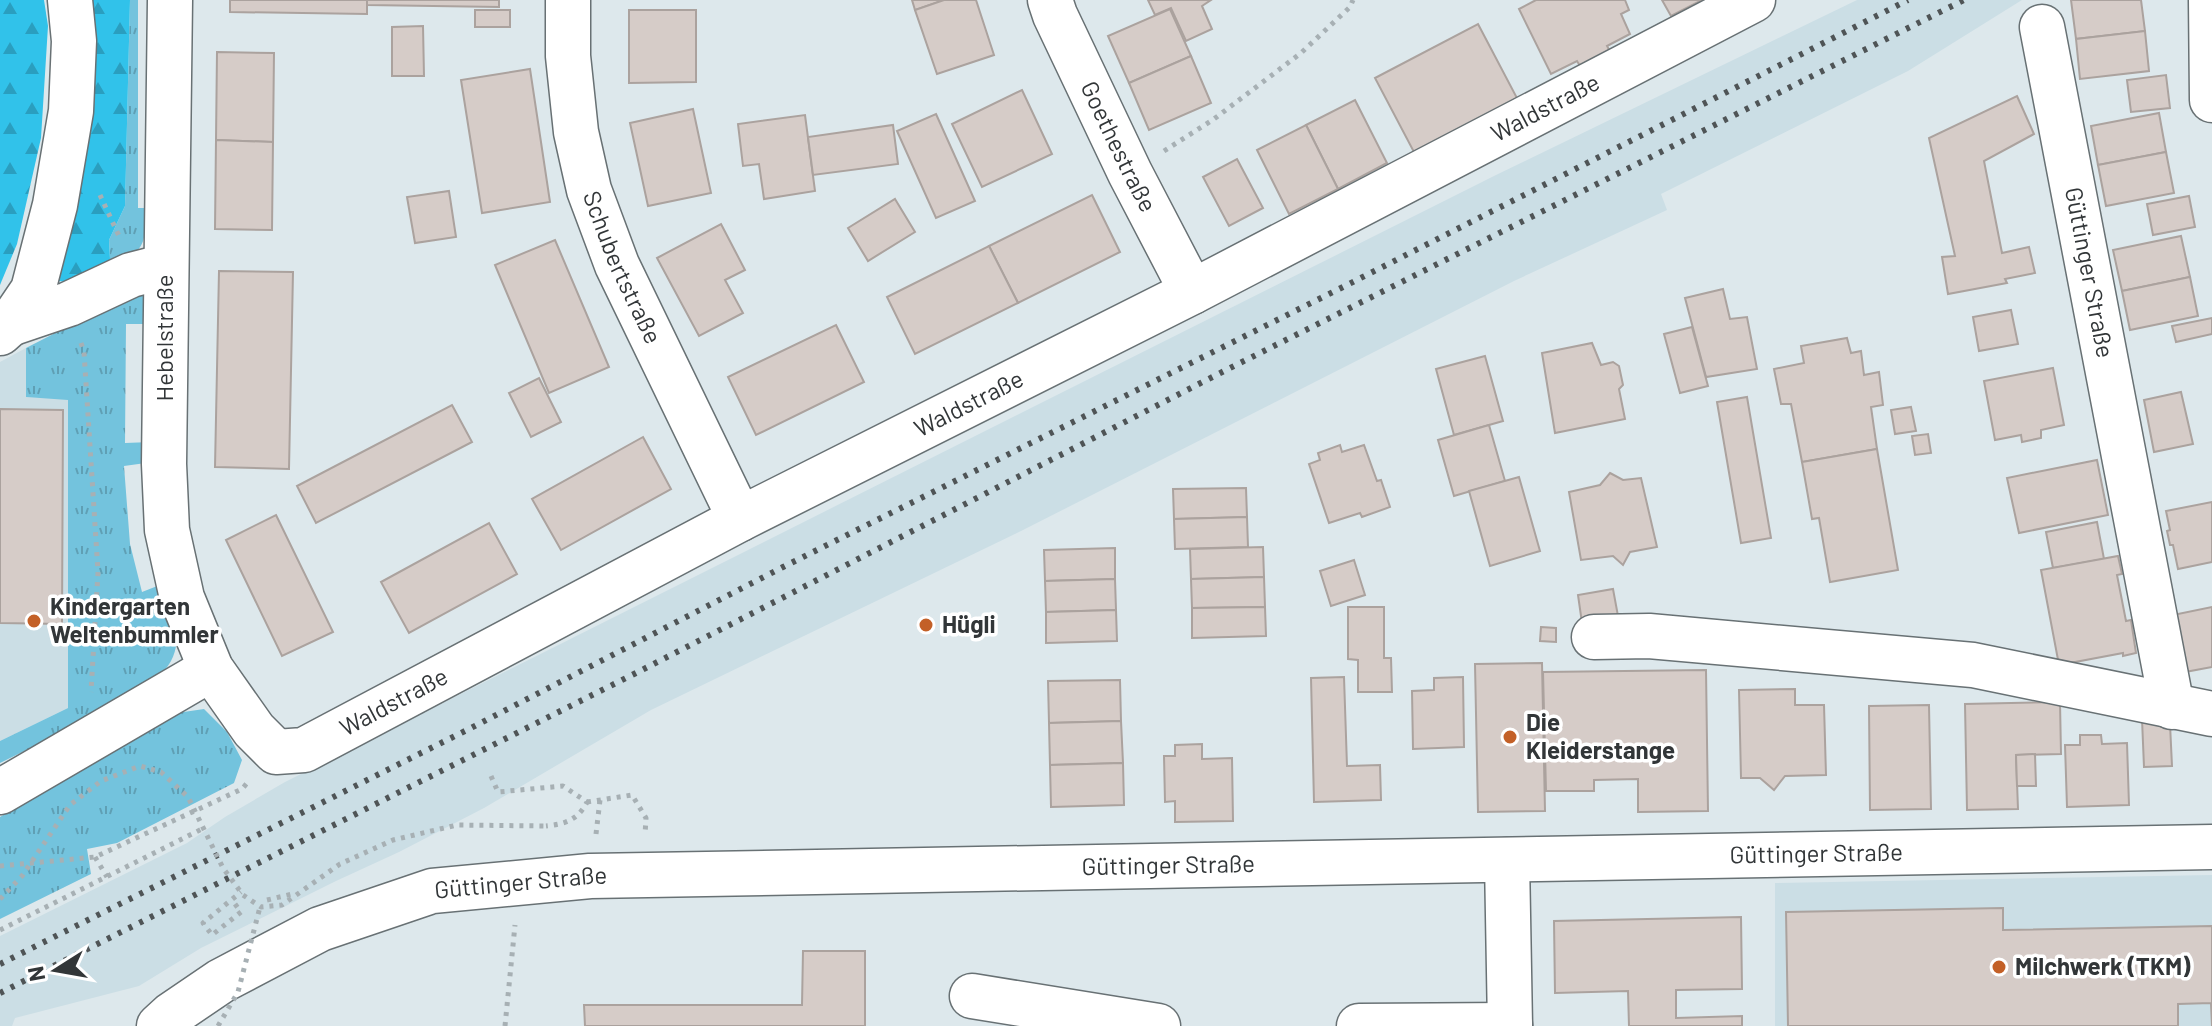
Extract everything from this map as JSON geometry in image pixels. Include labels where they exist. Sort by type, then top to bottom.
[{"type":"street","points":[[5,329],[33,290],[55,205],[71,111],[74,41],[70,0]]},
{"type":"street","name":"Hebelstraße","points":[[170,0],[148,271],[167,530],[182,598],[211,669]]},
{"type":"street","name":"Schubertstraße","points":[[568,0],[568,56],[576,132],[589,190],[617,265],[740,519]]},
{"type":"street","name":"Goethestraße","points":[[1050,0],[1130,173],[1192,292]]},
{"type":"street","name":"Waldstraße","points":[[276,752],[304,750],[740,519],[1192,292],[1753,0]]},
{"type":"street","points":[[2211,0],[2212,100]]},
{"type":"street","name":"Güttinger Straße","points":[[1594,637],[1649,636],[1973,665],[2192,710],[2042,27]]},
{"type":"street","points":[[5,329],[148,271]]},
{"type":"street","points":[[0,792],[211,669],[254,730],[276,752]]},
{"type":"street","name":"Güttinger Straße","points":[[159,1026],[221,981],[320,929],[432,891],[590,876],[2212,847]]},
{"type":"street","points":[[1359,1026],[1510,1026],[1507,860]]},
{"type":"street","points":[[972,996],[1158,1026]]},
{"type":"path","points":[[1130,173],[1214,119],[1301,53],[1350,7],[1353,0]]},
{"type":"path","points":[[99,193],[123,245],[148,271]]},
{"type":"path","points":[[69,304],[84,352],[98,572],[90,714],[94,737]]},
{"type":"path","points":[[0,866],[95,857],[242,789],[276,752]]},
{"type":"path","points":[[0,899],[22,876],[70,805],[101,781],[140,766],[161,772],[188,797],[223,868],[241,892],[261,907],[282,905],[340,864],[393,840],[457,825],[560,825],[572,821],[587,802]]},
{"type":"path","points":[[491,776],[498,792],[563,786],[587,802],[632,795],[646,818],[644,876]]},
{"type":"path","points":[[0,930],[202,829]]},
{"type":"path","points":[[95,857],[107,877]]},
{"type":"path","points":[[505,1026],[518,884]]},
{"type":"path","points":[[235,904],[241,912],[212,935],[203,923],[241,892]]},
{"type":"path","points":[[267,900],[292,894]]},
{"type":"path","points":[[218,1026],[238,992],[261,907]]},
{"type":"shaded area","points":[[1857,0],[2022,0],[1908,71],[1661,194],[1667,210],[1514,281],[1023,530],[651,710],[484,808],[201,948],[139,986],[15,1018],[12,1026],[0,1026],[0,936],[187,843],[285,782],[1496,175]]},
{"type":"shaded area","name":"Kindergarten Weltenbummler","points":[[26,348],[26,397],[68,399],[68,708],[0,741],[0,362]]},
{"type":"shaded area","name":"Milchwerk (TKM)","points":[[2212,875],[2212,1026],[1775,1026],[1775,883]]},
{"type":"green space","points":[[0,0],[44,0],[48,26],[41,138],[17,244],[0,285]]},
{"type":"green space","points":[[84,0],[130,0],[125,206],[109,240],[110,259],[106,269],[76,283],[58,281],[52,268]]},
{"type":"green space","points":[[130,0],[138,0],[138,208],[146,208],[145,233],[135,253],[106,269],[110,259],[109,240],[125,206]]},
{"type":"green space","points":[[142,295],[147,297],[153,324],[126,324],[125,443],[151,442],[153,462],[124,466],[130,544],[142,592],[165,583],[175,619],[174,654],[160,675],[77,725],[0,763],[0,741],[68,708],[68,400],[26,397],[26,348],[106,307]]},
{"type":"green space","points":[[204,709],[227,732],[242,760],[234,783],[117,843],[87,849],[91,874],[0,919],[0,817],[170,714]]},
{"type":"building","points":[[230,0],[367,0],[367,14],[230,12]]},
{"type":"building","points":[[367,0],[499,0],[499,7],[367,5]]},
{"type":"building","points":[[912,0],[944,0],[915,10]]},
{"type":"building","points":[[944,0],[976,0],[994,55],[937,74],[915,10]]},
{"type":"building","points":[[1148,0],[1211,0],[1202,6],[1212,29],[1186,41],[1171,8],[1155,15]]},
{"type":"building","points":[[1536,0],[1625,0],[1629,10],[1621,14],[1630,34],[1607,46],[1612,55],[1580,66],[1577,61],[1551,74],[1519,9]]},
{"type":"building","points":[[1662,0],[1702,0],[1671,16]]},
{"type":"building","points":[[2071,0],[2141,0],[2145,31],[2076,39]]},
{"type":"building","points":[[1170,9],[1191,56],[1129,83],[1108,36]]},
{"type":"building","points":[[475,10],[510,10],[510,27],[475,27]]},
{"type":"building","points":[[629,10],[696,10],[696,82],[629,83]]},
{"type":"building","points":[[1478,24],[1518,100],[1415,154],[1375,78]]},
{"type":"building","points":[[423,26],[424,76],[392,76],[392,27]]},
{"type":"building","points":[[2145,31],[2149,71],[2080,79],[2076,39]]},
{"type":"building","points":[[217,52],[274,53],[273,142],[216,140]]},
{"type":"building","points":[[1191,56],[1211,103],[1149,130],[1129,83]]},
{"type":"building","points":[[530,69],[550,202],[482,213],[461,80]]},
{"type":"building","points":[[2166,75],[2170,108],[2131,112],[2127,80]]},
{"type":"building","points":[[1022,90],[1052,154],[982,187],[952,124]]},
{"type":"building","points":[[2017,96],[2034,134],[1984,161],[2002,253],[2029,247],[2035,273],[2005,279],[2007,283],[1948,294],[1942,257],[1955,256],[1929,138]]},
{"type":"building","points":[[1355,100],[1387,163],[1338,189],[1306,125]]},
{"type":"building","points":[[693,109],[711,193],[648,206],[630,123]]},
{"type":"building","points":[[2159,113],[2166,152],[2098,165],[2091,126]]},
{"type":"building","points":[[936,114],[975,201],[936,218],[897,131]]},
{"type":"building","points":[[805,115],[815,191],[764,199],[759,164],[743,166],[738,124]]},
{"type":"building","points":[[893,125],[898,164],[813,175],[808,137]]},
{"type":"building","points":[[1306,125],[1338,189],[1289,214],[1257,150]]},
{"type":"building","points":[[216,140],[273,142],[272,230],[215,229]]},
{"type":"building","points":[[2166,152],[2174,193],[2106,206],[2098,165]]},
{"type":"building","points":[[1237,159],[1263,208],[1229,226],[1203,177]]},
{"type":"building","points":[[449,191],[456,237],[415,243],[407,197]]},
{"type":"building","points":[[1092,195],[1120,252],[1018,303],[989,246]]},
{"type":"building","points":[[2189,196],[2195,227],[2153,235],[2147,204]]},
{"type":"building","points":[[895,199],[915,232],[868,261],[848,228]]},
{"type":"building","points":[[721,224],[745,270],[725,280],[743,313],[699,336],[657,258]]},
{"type":"building","points":[[2181,236],[2190,277],[2122,291],[2113,250]]},
{"type":"building","points":[[555,240],[609,367],[549,393],[495,265]]},
{"type":"building","points":[[989,246],[1018,303],[915,354],[887,297]]},
{"type":"building","points":[[219,271],[293,272],[289,469],[215,467]]},
{"type":"building","points":[[2190,277],[2198,316],[2130,330],[2122,291]]},
{"type":"building","points":[[1723,289],[1730,319],[1747,317],[1757,369],[1706,377],[1685,298]]},
{"type":"building","points":[[2011,310],[2018,344],[1979,351],[1973,317]]},
{"type":"building","points":[[2212,318],[2212,334],[2176,342],[2172,326]]},
{"type":"building","points":[[836,325],[864,382],[756,435],[728,377]]},
{"type":"building","points":[[1692,327],[1708,386],[1680,393],[1664,334]]},
{"type":"building","points":[[1847,338],[1851,353],[1861,351],[1864,375],[1879,372],[1883,405],[1871,407],[1877,449],[1802,462],[1791,404],[1781,404],[1774,369],[1804,363],[1801,346]]},
{"type":"building","points":[[1592,343],[1601,365],[1613,362],[1619,366],[1623,385],[1619,389],[1625,419],[1555,433],[1542,353]]},
{"type":"building","points":[[1485,356],[1503,421],[1454,435],[1436,369]]},
{"type":"building","points":[[2053,368],[2064,425],[2041,430],[2041,438],[2022,442],[2021,435],[1995,440],[1984,381]]},
{"type":"building","points":[[539,378],[561,422],[531,437],[509,393]]},
{"type":"building","points":[[2181,392],[2193,444],[2154,452],[2144,400]]},
{"type":"building","points":[[1747,397],[1771,538],[1741,543],[1717,402]]},
{"type":"building","points":[[452,405],[472,442],[316,523],[297,486]]},
{"type":"building","points":[[1911,407],[1916,431],[1895,434],[1891,410]]},
{"type":"building","points":[[0,409],[63,410],[62,624],[0,623]]},
{"type":"building","points":[[1489,425],[1505,481],[1454,496],[1438,440]]},
{"type":"building","points":[[1928,434],[1931,453],[1915,455],[1912,436]]},
{"type":"building","points":[[643,437],[671,489],[561,550],[532,499]]},
{"type":"building","points":[[1340,445],[1342,452],[1364,445],[1390,507],[1362,517],[1360,513],[1329,523],[1309,464],[1320,460],[1318,453]]},
{"type":"building","points":[[1877,449],[1898,570],[1830,582],[1819,518],[1812,519],[1802,462]]},
{"type":"building","points":[[2097,460],[2108,515],[2019,533],[2007,478]]},
{"type":"building","points":[[1610,473],[1623,480],[1641,478],[1657,547],[1630,552],[1623,565],[1613,556],[1581,560],[1569,492],[1600,485]]},
{"type":"building","points":[[1519,477],[1540,551],[1490,566],[1469,491]]},
{"type":"building","points":[[1246,488],[1247,517],[1174,519],[1173,489]]},
{"type":"building","points":[[2212,502],[2212,562],[2178,569],[2167,531],[2170,530],[2166,511]]},
{"type":"building","points":[[276,515],[333,632],[282,656],[226,540]]},
{"type":"building","points":[[1247,517],[1248,547],[1175,549],[1174,519]]},
{"type":"building","points":[[2097,522],[2104,559],[2053,568],[2046,532]]},
{"type":"building","points":[[489,523],[517,574],[409,633],[381,582]]},
{"type":"building","points":[[1263,547],[1264,577],[1191,579],[1190,549]]},
{"type":"building","points":[[1115,548],[1115,579],[1045,581],[1044,550]]},
{"type":"building","points":[[2118,556],[2122,574],[2117,575],[2126,621],[2131,620],[2136,653],[2059,665],[2041,570]]},
{"type":"building","points":[[1354,560],[1365,595],[1331,606],[1320,571]]},
{"type":"building","points":[[1264,577],[1265,607],[1192,608],[1191,579]]},
{"type":"building","points":[[1115,579],[1116,610],[1046,612],[1045,581]]},
{"type":"building","points":[[1613,589],[1618,616],[1582,623],[1578,595]]},
{"type":"building","points":[[1265,607],[1266,636],[1192,638],[1192,608]]},
{"type":"building","points":[[1348,607],[1384,607],[1384,658],[1391,658],[1392,692],[1358,692],[1358,660],[1348,659]]},
{"type":"building","points":[[2212,607],[2212,667],[2185,672],[2173,615]]},
{"type":"building","points":[[1116,610],[1117,641],[1046,643],[1046,612]]},
{"type":"building","points":[[1541,627],[1556,628],[1556,642],[1540,641]]},
{"type":"building","name":"Die Kleiderstange","points":[[1542,663],[1545,811],[1478,812],[1475,664]]},
{"type":"building","points":[[1706,670],[1708,811],[1638,812],[1638,779],[1594,780],[1594,791],[1546,791],[1543,672]]},
{"type":"building","points":[[1344,677],[1347,766],[1380,765],[1381,800],[1314,802],[1311,678]]},
{"type":"building","points":[[1463,677],[1464,747],[1413,749],[1412,691],[1434,690],[1434,678]]},
{"type":"building","points":[[1120,680],[1121,721],[1049,723],[1048,681]]},
{"type":"building","points":[[1795,689],[1795,705],[1824,705],[1826,775],[1785,776],[1774,790],[1760,778],[1741,778],[1739,690]]},
{"type":"building","points":[[2060,702],[2061,754],[2016,755],[2018,809],[1967,810],[1965,704]]},
{"type":"building","points":[[1929,705],[1931,809],[1870,810],[1869,706]]},
{"type":"building","points":[[2142,719],[2170,724],[2172,766],[2144,767]]},
{"type":"building","points":[[1121,721],[1123,763],[1050,765],[1049,723]]},
{"type":"building","points":[[2080,735],[2101,735],[2102,744],[2127,743],[2129,805],[2067,807],[2065,745],[2080,745]]},
{"type":"building","points":[[1202,744],[1202,759],[1232,758],[1233,821],[1175,822],[1175,801],[1165,802],[1164,756],[1175,756],[1175,745]]},
{"type":"building","points":[[2035,754],[2036,786],[2017,786],[2016,755]]},
{"type":"building","points":[[1123,763],[1124,805],[1051,807],[1050,765]]},
{"type":"building","name":"Milchwerk (TKM)","points":[[2003,908],[2003,930],[2212,926],[2212,1026],[2211,1003],[2178,1004],[2178,1026],[1788,1026],[1786,912]]},
{"type":"building","points":[[1741,917],[1742,989],[1676,990],[1676,1018],[1742,1016],[1742,1026],[1629,1026],[1628,991],[1555,993],[1554,921]]},
{"type":"building","points":[[803,951],[865,951],[865,1026],[585,1026],[584,1005],[802,1005]]},
{"type":"railway","points":[[0,964],[1908,0]]},
{"type":"railway","points":[[0,993],[634,674],[1228,369],[1964,0]]},
{"type":"place","name":"Kindergarten Weltenbummler","points":[[34,621]]},
{"type":"place","name":"Hügli","points":[[926,625]]},
{"type":"place","name":"Die Kleiderstange","points":[[1510,737]]},
{"type":"place","name":"Milchwerk (TKM)","points":[[1999,967]]}]
